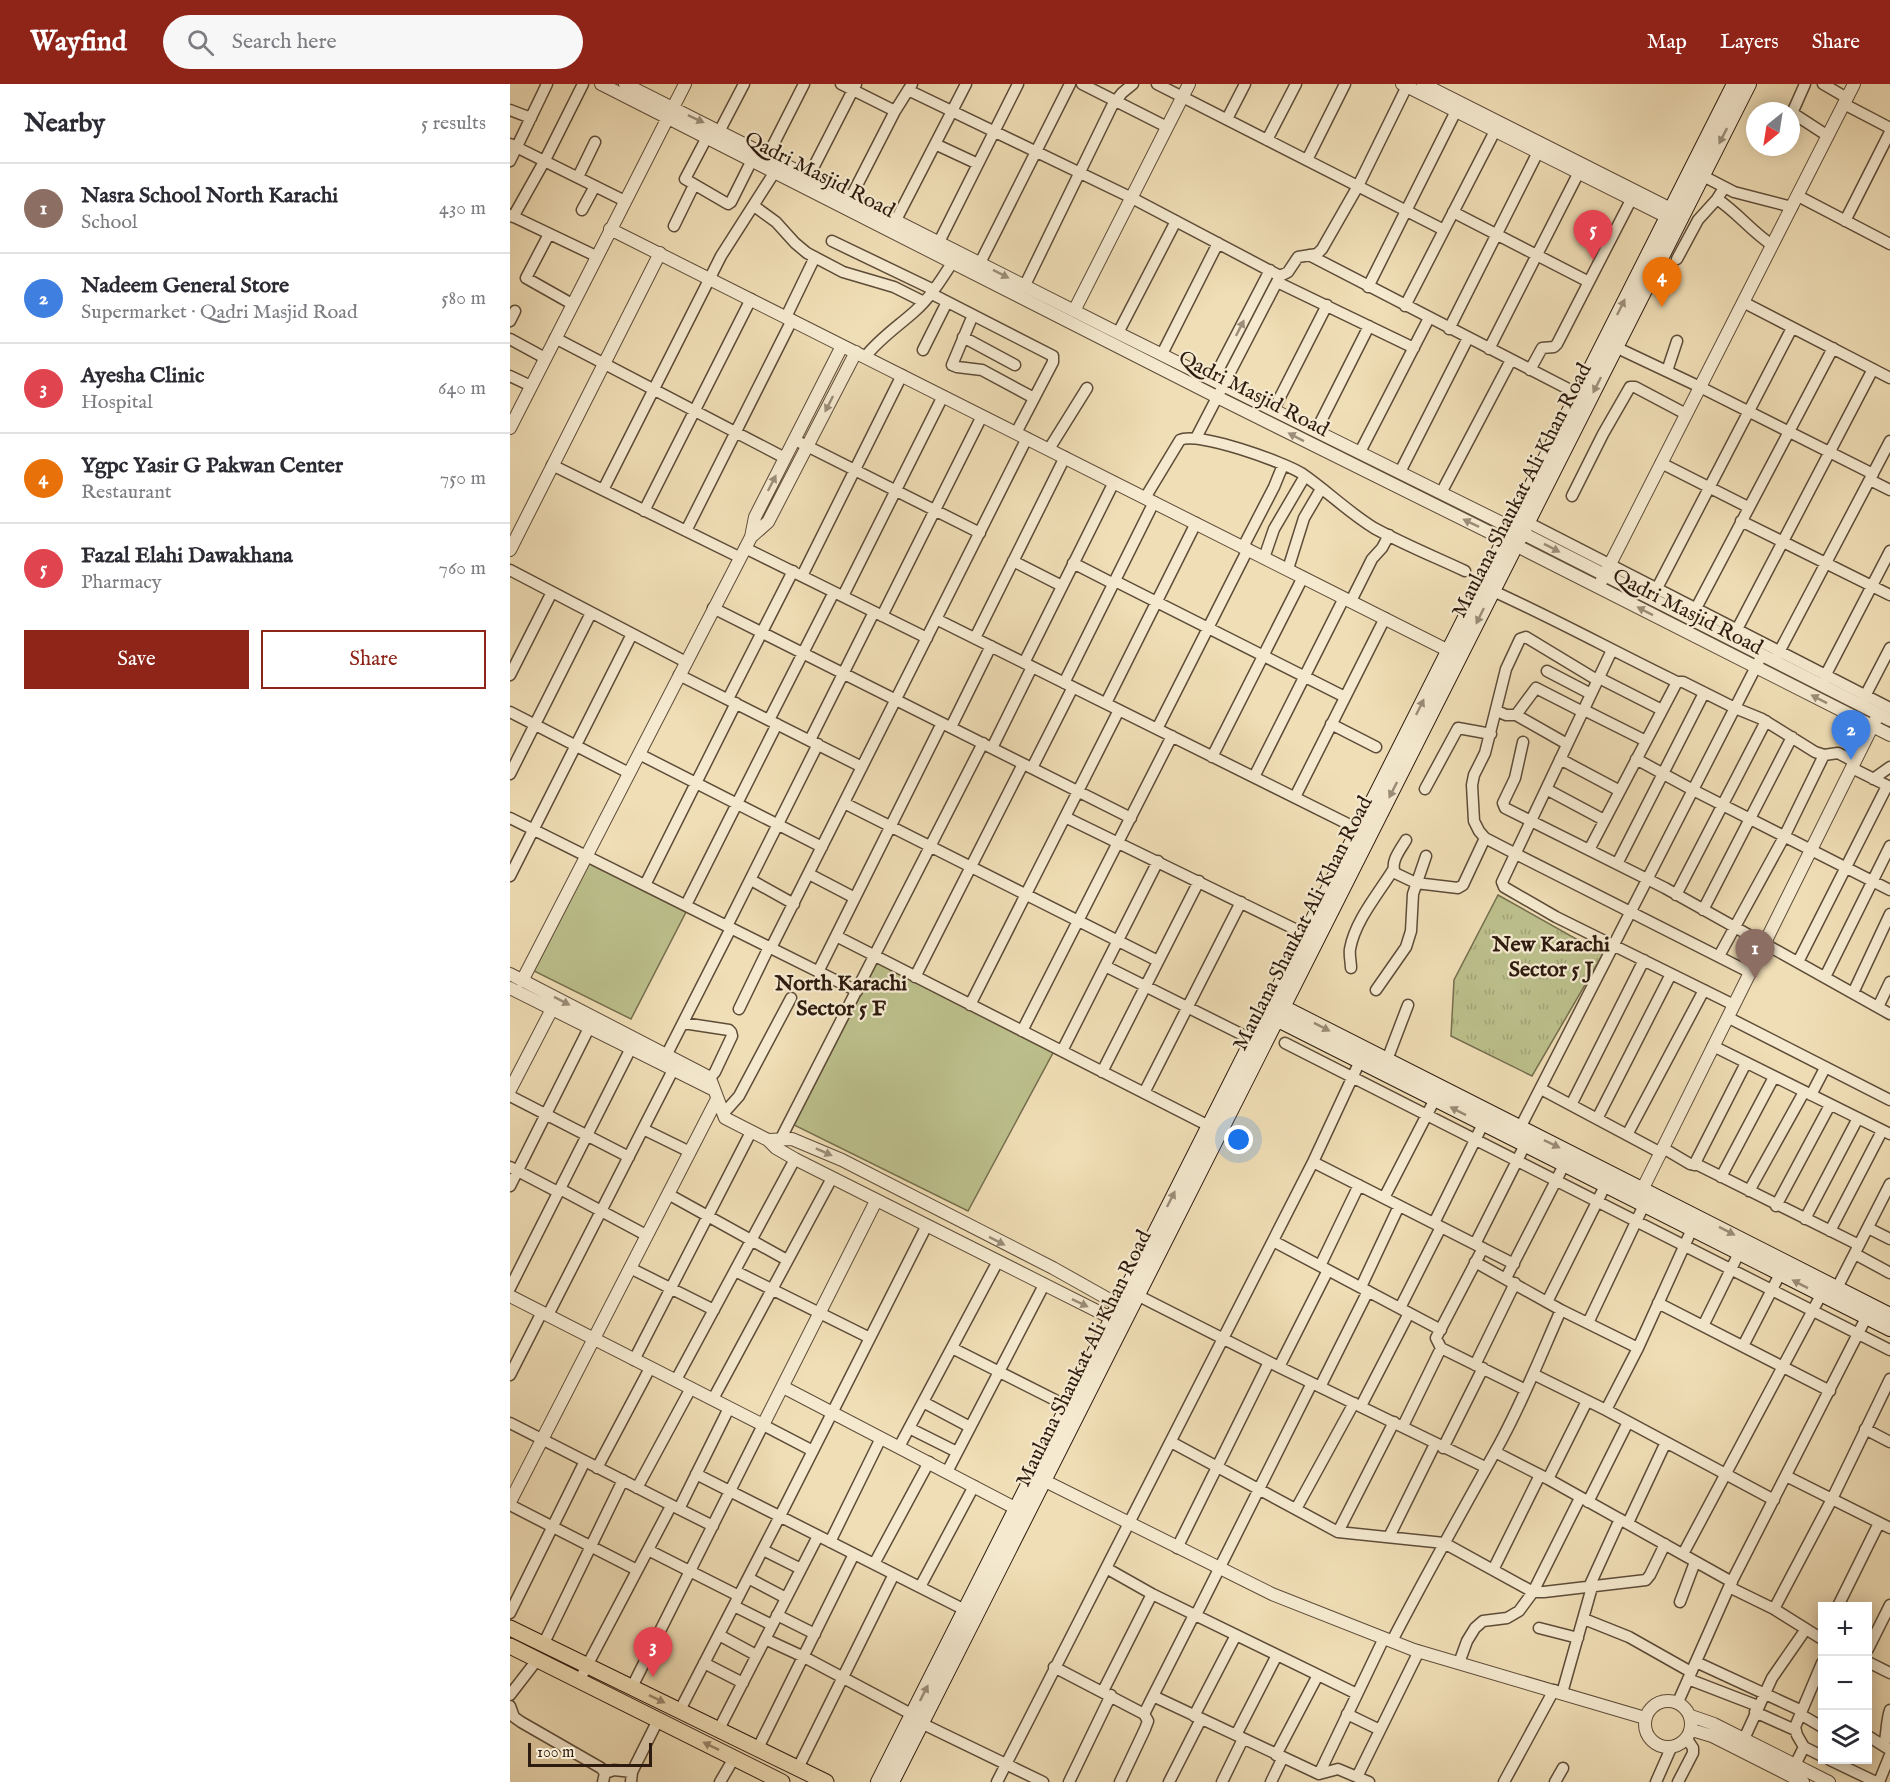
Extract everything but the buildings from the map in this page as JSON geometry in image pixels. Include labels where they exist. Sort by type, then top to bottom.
[{"type":"main road","name":"Maulana Shaukat Ali Khan Road","points":[[892,1782],[965,1610],[1015,1509],[1117,1304],[1131,1292],[1610,345],[1675,216],[1734,84]]},
{"type":"main road","name":"Maulana Shaukat Ali Khan Road","points":[[1675,216],[1702,176],[1749,84]]},
{"type":"main road","name":"Maulana Shaukat Ali Khan Road","points":[[878,1782],[918,1720],[1046,1481],[1131,1292],[1251,1039],[1273,1010],[1305,934],[1358,829],[1454,653],[1492,591],[1516,531],[1578,394],[1610,345]]},
{"type":"main road","points":[[1273,1010],[1387,1060],[1890,1315]]},
{"type":"main road","points":[[1273,1010],[1360,1061],[1890,1329]]},
{"type":"main road","points":[[510,1628],[824,1781]]},
{"type":"main road","points":[[510,1646],[774,1780]]},
{"type":"street","points":[[510,161],[514,145],[531,118],[547,84]]},
{"type":"street","points":[[583,84],[545,160],[511,216],[596,256]]},
{"type":"street","name":"Qadri Masjid Road","points":[[602,84],[669,114],[720,130],[1118,333],[1400,472],[1604,576],[1756,667],[1875,720],[1890,720]]},
{"type":"street","name":"Qadri Masjid Road","points":[[625,84],[706,138],[751,162],[1217,397],[1516,531]]},
{"type":"street","points":[[720,130],[744,84]]},
{"type":"street","points":[[768,155],[804,84]]},
{"type":"street","points":[[841,84],[854,87],[895,111]]},
{"type":"street","points":[[896,220],[966,84]]},
{"type":"street","points":[[939,242],[1018,84]]},
{"type":"street","points":[[980,263],[1070,84]]},
{"type":"street","points":[[1024,285],[1115,101],[1132,84]]},
{"type":"street","points":[[1158,84],[1444,230]]},
{"type":"street","points":[[1074,310],[1189,84]]},
{"type":"street","points":[[1227,119],[1245,84]]},
{"type":"street","points":[[1267,140],[1296,84]]},
{"type":"street","points":[[1307,160],[1345,84]]},
{"type":"street","points":[[1423,84],[1675,216]]},
{"type":"street","points":[[1805,84],[1793,111],[1794,114],[1828,136]]},
{"type":"street","points":[[1823,84],[1890,130],[1845,221]]},
{"type":"street","points":[[1604,576],[1854,84]]},
{"type":"street","points":[[510,428],[669,114],[680,85]]},
{"type":"street","points":[[1087,85],[1167,127]]},
{"type":"street","points":[[1219,382],[1279,279],[1288,272],[1298,257],[1317,254],[1323,249],[1358,186],[1406,85],[1631,201],[1675,216]]},
{"type":"street","points":[[809,176],[854,87]]},
{"type":"street","points":[[851,197],[895,111],[910,87],[952,112],[1132,198],[1270,270],[1279,279],[1327,305],[1414,348]]},
{"type":"street","points":[[510,110],[531,118]]},
{"type":"street","points":[[1368,287],[1456,111]]},
{"type":"street","points":[[1405,306],[1495,131]]},
{"type":"street","points":[[706,138],[685,180],[729,204],[751,162]]},
{"type":"street","points":[[578,177],[595,142]]},
{"type":"street","points":[[935,144],[978,164]]},
{"type":"street","points":[[514,145],[625,201]]},
{"type":"street","points":[[1449,328],[1538,152]]},
{"type":"street","points":[[603,490],[725,250],[774,173]]},
{"type":"street","points":[[1489,349],[1578,174]]},
{"type":"street","points":[[1702,176],[1724,188],[1792,207]]},
{"type":"street","points":[[674,226],[694,185]]},
{"type":"street","points":[[582,210],[595,186]]},
{"type":"street","points":[[1677,259],[1698,220],[1724,188]]},
{"type":"street","points":[[1798,196],[1845,221],[1888,239]]},
{"type":"street","points":[[1717,199],[1732,210],[1753,232],[1772,245]]},
{"type":"street","points":[[1530,370],[1542,348],[1554,347],[1557,344],[1631,201]]},
{"type":"street","points":[[754,206],[776,222],[795,243],[843,272],[930,295]]},
{"type":"street","points":[[1453,212],[1589,282]]},
{"type":"street","points":[[1118,333],[1176,221]]},
{"type":"street","points":[[610,229],[1454,653]]},
{"type":"street","points":[[549,234],[526,278],[572,304]]},
{"type":"street","points":[[739,1009],[980,533],[1021,436],[1034,398],[1053,362],[1053,356],[930,295],[832,241]]},
{"type":"street","points":[[1162,354],[1218,243]]},
{"type":"street","points":[[510,550],[660,253]]},
{"type":"street","points":[[1310,255],[1578,394]]},
{"type":"street","points":[[686,531],[789,318],[815,257]]},
{"type":"street","points":[[745,548],[768,522],[807,447],[860,355],[930,295],[952,263]]},
{"type":"street","points":[[1196,438],[1217,397],[1219,382],[1270,270]]},
{"type":"street","points":[[644,511],[751,300]]},
{"type":"street","points":[[923,350],[947,302]]},
{"type":"street","points":[[1743,302],[1890,378]]},
{"type":"street","points":[[1274,409],[1327,305]]},
{"type":"street","points":[[974,315],[952,361],[954,366],[982,370],[1034,398]]},
{"type":"street","points":[[1360,452],[1429,318]]},
{"type":"street","points":[[1316,431],[1369,326]]},
{"type":"street","points":[[1654,594],[1792,328]]},
{"type":"street","points":[[963,337],[1016,365]]},
{"type":"street","points":[[555,338],[785,459]]},
{"type":"street","points":[[1400,472],[1468,338]]},
{"type":"street","points":[[510,339],[545,358]]},
{"type":"street","points":[[1667,371],[1677,341]]},
{"type":"street","points":[[1610,345],[1830,452],[1890,490]]},
{"type":"street","points":[[522,981],[745,548],[755,517],[842,346]]},
{"type":"street","points":[[1693,614],[1833,348]]},
{"type":"street","points":[[1441,493],[1511,360]]},
{"type":"street","points":[[1873,369],[1734,635],[1776,657],[1890,441]]},
{"type":"street","points":[[645,885],[696,783],[762,632],[855,470],[902,375]]},
{"type":"street","points":[[510,376],[531,386]]},
{"type":"street","points":[[1572,496],[1630,387],[1635,387],[1686,414]]},
{"type":"street","points":[[1049,449],[1087,388]]},
{"type":"street","points":[[686,905],[737,804],[803,653],[896,491],[943,396]]},
{"type":"street","points":[[667,1054],[778,824],[844,673],[935,510],[982,416]]},
{"type":"street","points":[[915,977],[1069,685],[1150,500],[1180,440],[1186,437],[1196,438],[1233,447],[1283,465],[1305,476],[1358,518],[1465,571]]},
{"type":"street","points":[[795,440],[980,533]]},
{"type":"street","points":[[975,639],[1065,458]]},
{"type":"street","points":[[1662,463],[1749,507]]},
{"type":"street","points":[[552,465],[686,531],[745,548],[927,638]]},
{"type":"street","points":[[1157,729],[1208,628],[1283,465]]},
{"type":"street","points":[[1264,558],[1274,529],[1305,476]]},
{"type":"street","points":[[775,1142],[857,991],[930,846],[988,746],[1028,665],[1062,586],[1114,482]]},
{"type":"street","points":[[1288,569],[1304,518],[1321,489]]},
{"type":"street","points":[[1741,521],[1890,595]]},
{"type":"street","points":[[1106,703],[1196,523]]},
{"type":"street","points":[[1254,777],[1304,677],[1347,599],[1389,535]]},
{"type":"street","points":[[1823,680],[1890,551]]},
{"type":"street","points":[[1013,561],[1062,586]]},
{"type":"street","points":[[1073,563],[1345,697]]},
{"type":"street","points":[[510,570],[686,662]]},
{"type":"street","name":"Qadri Masjid Road","points":[[1604,576],[1654,594],[1734,635],[1762,655],[1776,657],[1863,701],[1875,720],[1890,735]]},
{"type":"street","points":[[1212,757],[1303,577]]},
{"type":"street","points":[[1492,591],[1548,616],[1677,682],[1683,682],[1766,721],[1815,752],[1824,755],[1838,753],[1873,779],[1888,787],[1798,962]]},
{"type":"street","points":[[510,675],[552,592]]},
{"type":"street","points":[[713,608],[1131,818]]},
{"type":"street","points":[[510,774],[591,613]]},
{"type":"street","points":[[1294,797],[1385,618]]},
{"type":"street","points":[[936,619],[1358,829]]},
{"type":"street","points":[[510,876],[632,634]]},
{"type":"street","points":[[1662,710],[1598,679],[1526,637],[1522,638],[1506,669],[1491,734],[1474,775],[1472,785],[1474,821],[1485,838],[1750,973]]},
{"type":"street","points":[[818,972],[890,826],[991,646]]},
{"type":"street","points":[[1890,648],[1863,701],[1890,708]]},
{"type":"street","points":[[1612,650],[1502,882],[1504,888],[1556,917],[1734,1005]]},
{"type":"street","points":[[1520,1128],[1762,655]]},
{"type":"street","points":[[1548,671],[1591,694]]},
{"type":"street","points":[[679,675],[862,767]]},
{"type":"street","points":[[1589,850],[1677,682]]},
{"type":"street","points":[[1516,715],[1535,688],[1646,741]]},
{"type":"street","points":[[1617,864],[1704,693]]},
{"type":"street","points":[[970,1005],[1119,710]]},
{"type":"street","points":[[1497,711],[1506,715],[1516,715],[1567,744]]},
{"type":"street","points":[[510,712],[629,773]]},
{"type":"street","points":[[1643,1188],[1875,720]]},
{"type":"street","points":[[1676,895],[1766,721]]},
{"type":"street","points":[[1331,724],[1376,747]]},
{"type":"street","points":[[1425,789],[1458,728],[1491,734]]},
{"type":"street","points":[[1022,1031],[1172,736]]},
{"type":"street","points":[[1703,910],[1792,737]]},
{"type":"street","points":[[1523,742],[1515,778],[1503,806],[1676,895],[1890,1014]]},
{"type":"street","points":[[639,754],[822,846]]},
{"type":"street","points":[[1719,956],[1784,837],[1824,755]]},
{"type":"street","points":[[1560,759],[1620,791]]},
{"type":"street","points":[[1636,759],[1723,806],[1890,890]]},
{"type":"street","points":[[1873,779],[1890,767]]},
{"type":"street","points":[[1546,789],[1604,820]]},
{"type":"street","points":[[844,803],[1158,961]]},
{"type":"street","points":[[1065,817],[1305,934]]},
{"type":"street","points":[[510,818],[857,991]]},
{"type":"street","points":[[1393,870],[1416,883],[1461,887],[1485,838]]},
{"type":"street","points":[[1351,968],[1350,950],[1355,935],[1393,870],[1393,862],[1406,840]]},
{"type":"street","points":[[1825,977],[1890,846]]},
{"type":"street","points":[[1376,990],[1406,947],[1411,931],[1412,901],[1426,856]]},
{"type":"street","points":[[1062,1051],[1158,861]]},
{"type":"street","points":[[809,874],[855,898]]},
{"type":"street","points":[[751,880],[794,904]]},
{"type":"street","points":[[1102,1072],[1199,881]]},
{"type":"street","points":[[1144,1093],[1241,902]]},
{"type":"street","points":[[1853,993],[1890,914]]},
{"type":"street","points":[[836,936],[1209,1126]]},
{"type":"street","points":[[1571,1105],[1644,960]]},
{"type":"street","points":[[1105,966],[1251,1039]]},
{"type":"street","points":[[510,974],[705,1075],[725,1118],[732,1123],[775,1142],[795,1159],[876,1201],[1111,1318]]},
{"type":"street","points":[[1597,1119],[1671,974]]},
{"type":"street","points":[[1878,1007],[1890,982]]},
{"type":"street","points":[[510,988],[713,1089]]},
{"type":"street","points":[[1627,1135],[1704,990]]},
{"type":"street","points":[[723,1114],[739,1096],[791,998]]},
{"type":"street","points":[[1387,1060],[1408,1005]]},
{"type":"street","points":[[510,1090],[552,1009]]},
{"type":"street","points":[[1729,1018],[1890,1100]]},
{"type":"street","points":[[638,1570],[510,1504],[690,1152],[713,1089],[715,1072],[732,1036],[729,1030],[683,1023]]},
{"type":"street","points":[[510,1186],[514,1169],[546,1114],[590,1028]]},
{"type":"street","points":[[1285,1043],[1890,1350]]},
{"type":"street","points":[[1713,1046],[1886,1133],[1830,1232]]},
{"type":"street","points":[[510,1288],[631,1048]]},
{"type":"street","points":[[997,1782],[1313,1162],[1360,1061]]},
{"type":"street","points":[[1694,1165],[1746,1063]]},
{"type":"street","points":[[1749,1191],[1825,1068]]},
{"type":"street","points":[[510,1375],[601,1210],[673,1070]]},
{"type":"street","points":[[1721,1177],[1774,1077]]},
{"type":"street","points":[[1541,1089],[1627,1135],[1721,1177],[1830,1232],[1890,1273]]},
{"type":"street","points":[[510,1096],[629,1157]]},
{"type":"street","points":[[1384,1198],[1435,1099]]},
{"type":"street","points":[[1776,1206],[1830,1105]]},
{"type":"street","points":[[1805,1220],[1858,1118]]},
{"type":"street","points":[[1296,1509],[1357,1404],[1405,1310],[1438,1225],[1483,1124]]},
{"type":"street","points":[[643,1129],[690,1152]]},
{"type":"street","points":[[634,1360],[751,1132]]},
{"type":"street","points":[[775,1142],[792,1138],[842,1160],[1117,1304]]},
{"type":"street","points":[[1525,1145],[1479,1246],[1475,1262],[1436,1338],[1441,1348],[1526,1390]]},
{"type":"street","points":[[676,1380],[795,1159]]},
{"type":"street","points":[[1313,1162],[1514,1263]]},
{"type":"street","points":[[1389,1537],[1439,1446],[1479,1366],[1510,1281],[1514,1263],[1564,1165]]},
{"type":"street","points":[[514,1169],[601,1210],[646,1235]]},
{"type":"street","points":[[713,1400],[832,1178]]},
{"type":"street","points":[[1837,1288],[1868,1228],[1886,1203],[1890,1184]]},
{"type":"street","points":[[1177,1548],[1217,1466],[1324,1268],[1359,1185]]},
{"type":"street","points":[[1547,1302],[1605,1186]]},
{"type":"street","points":[[668,1194],[787,1260]]},
{"type":"street","points":[[632,1687],[876,1201]]},
{"type":"street","points":[[1588,1323],[1644,1205]]},
{"type":"street","points":[[1144,1714],[1316,1385],[1364,1289],[1399,1206]]},
{"type":"street","points":[[948,1236],[956,1220]]},
{"type":"street","points":[[680,1710],[927,1226]]},
{"type":"street","points":[[1868,1228],[1890,1239]]},
{"type":"street","points":[[1606,1410],[1638,1348],[1692,1229]]},
{"type":"street","points":[[1273,1241],[1441,1330]]},
{"type":"street","points":[[1703,1326],[1740,1253]]},
{"type":"street","points":[[899,1447],[998,1261]]},
{"type":"street","points":[[1475,1262],[1561,1310],[1638,1348]]},
{"type":"street","points":[[630,1268],[714,1310]]},
{"type":"street","points":[[735,1271],[870,1338]]},
{"type":"street","points":[[1743,1346],[1780,1274]]},
{"type":"street","points":[[946,1472],[1044,1285]]},
{"type":"street","points":[[1131,1292],[1485,1467]]},
{"type":"street","points":[[1683,1554],[1821,1295]]},
{"type":"street","points":[[510,1296],[813,1451]]},
{"type":"street","points":[[1658,1303],[1830,1390]]},
{"type":"street","points":[[1321,1777],[1357,1694],[1495,1452],[1526,1390],[1561,1310]]},
{"type":"street","points":[[1678,1702],[1731,1585],[1866,1317]]},
{"type":"street","points":[[952,1348],[1067,1406]]},
{"type":"street","points":[[1338,1532],[1441,1348]]},
{"type":"street","points":[[597,1467],[650,1368]]},
{"type":"street","points":[[1533,1374],[1606,1410],[1774,1500]]},
{"type":"street","points":[[1774,1609],[1832,1499],[1890,1378]]},
{"type":"street","points":[[783,1387],[1015,1509]]},
{"type":"street","points":[[637,1488],[691,1388]]},
{"type":"street","points":[[1493,1570],[1587,1401]]},
{"type":"street","points":[[923,1402],[970,1426]]},
{"type":"street","points":[[579,1681],[648,1550],[696,1474],[729,1408]]},
{"type":"street","points":[[1459,1663],[1474,1628],[1483,1621],[1507,1618],[1519,1611],[1533,1592],[1628,1422]]},
{"type":"street","points":[[510,1423],[713,1526]]},
{"type":"street","points":[[909,1428],[957,1452]]},
{"type":"street","points":[[1865,1429],[1890,1442]]},
{"type":"street","points":[[830,1542],[881,1437]]},
{"type":"street","points":[[1170,1442],[1338,1532],[1444,1543],[1533,1592],[1646,1580],[1665,1544]]},
{"type":"street","points":[[1504,1782],[1558,1692],[1578,1638],[1591,1587],[1666,1442]]},
{"type":"street","points":[[1495,1452],[1683,1554],[1818,1636]]},
{"type":"street","points":[[510,1613],[585,1461]]},
{"type":"street","points":[[874,1564],[929,1462]]},
{"type":"street","points":[[696,1474],[965,1610]]},
{"type":"street","points":[[1032,1475],[1272,1594],[1419,1651],[1645,1719]]},
{"type":"street","points":[[1786,1476],[1887,1525],[1840,1602]]},
{"type":"street","points":[[543,1645],[622,1480]]},
{"type":"street","points":[[920,1587],[974,1486]]},
{"type":"street","points":[[719,1729],[818,1536]]},
{"type":"street","points":[[648,1550],[690,1571],[736,1601],[775,1620],[815,1634]]},
{"type":"street","points":[[763,1550],[801,1569]]},
{"type":"street","points":[[758,1748],[854,1554]]},
{"type":"street","points":[[1680,1602],[1695,1562]]},
{"type":"street","points":[[1106,1568],[1152,1594],[1357,1694]]},
{"type":"street","points":[[798,1768],[894,1574]]},
{"type":"street","points":[[748,1578],[786,1598]]},
{"type":"street","points":[[1069,1782],[1152,1594]]},
{"type":"street","points":[[1872,1641],[1890,1605]]},
{"type":"street","points":[[1584,1618],[1629,1637],[1692,1671],[1795,1731],[1804,1747],[1818,1754]]},
{"type":"street","points":[[1539,1628],[1578,1638]]},
{"type":"street","points":[[1743,1739],[1764,1692],[1806,1629]]},
{"type":"street","points":[[719,1635],[756,1655]]},
{"type":"street","points":[[1169,1782],[1236,1635]]},
{"type":"street","points":[[765,1639],[804,1657],[918,1720],[1043,1782]]},
{"type":"street","points":[[1357,1777],[1419,1651]]},
{"type":"street","points":[[1222,1782],[1277,1655]]},
{"type":"street","points":[[510,1695],[537,1660]]},
{"type":"street","points":[[704,1663],[742,1683]]},
{"type":"street","points":[[1872,1664],[1890,1673]]},
{"type":"street","points":[[1054,1667],[1144,1714],[1148,1721],[1120,1782]]},
{"type":"street","points":[[1692,1671],[1764,1692],[1818,1724]]},
{"type":"street","points":[[1795,1731],[1795,1726],[1818,1672]]},
{"type":"street","points":[[1271,1782],[1280,1756],[1318,1675]]},
{"type":"street","points":[[1153,1696],[1321,1777]]},
{"type":"street","points":[[1678,1782],[1693,1753],[1690,1734],[1691,1716],[1678,1702],[1664,1701],[1652,1707],[1645,1719],[1645,1730],[1651,1740],[1660,1746],[1671,1748],[1680,1745],[1690,1734]]},
{"type":"street","points":[[510,1706],[514,1717],[604,1777],[614,1770],[632,1777],[658,1720]]},
{"type":"street","points":[[1839,1764],[1878,1782],[1888,1750],[1887,1719],[1890,1710]]},
{"type":"street","points":[[1347,1714],[1380,1730]]},
{"type":"street","points":[[1691,1716],[1714,1724],[1743,1739],[1803,1782]]},
{"type":"street","points":[[1690,1734],[1712,1736],[1771,1759],[1795,1765],[1829,1782]]},
{"type":"street","points":[[1872,1739],[1888,1750]]},
{"type":"street","points":[[1795,1765],[1804,1747]]},
{"type":"street","points":[[1656,1782],[1671,1748]]},
{"type":"street","points":[[720,1782],[734,1758]]},
{"type":"street","points":[[1555,1782],[1563,1768]]},
{"type":"street","points":[[1321,1777],[1332,1769],[1338,1769],[1369,1782]]},
{"type":"green space","points":[[589,863],[686,912],[631,1019],[534,971]]},
{"type":"green space","points":[[1498,895],[1603,954],[1532,1076],[1451,1036],[1454,980]]},
{"type":"green space","points":[[877,963],[1054,1051],[968,1211],[794,1125]]},
{"type":"place","name":"Fazal Elahi Dawakhana","points":[[1593,260]]},
{"type":"place","name":"Ygpc Yasir G Pakwan Center","points":[[1662,307]]},
{"type":"place","name":"Nadeem General Store","points":[[1851,760]]},
{"type":"place","name":"Nasra School North Karachi","points":[[1755,979]]},
{"type":"place","name":"Ayesha Clinic","points":[[653,1677]]},
{"type":"district","name":"New Karachi Sector 5 J","points":[[1551,956]]},
{"type":"district","name":"North Karachi Sector 5 F","points":[[841,994]]}]
